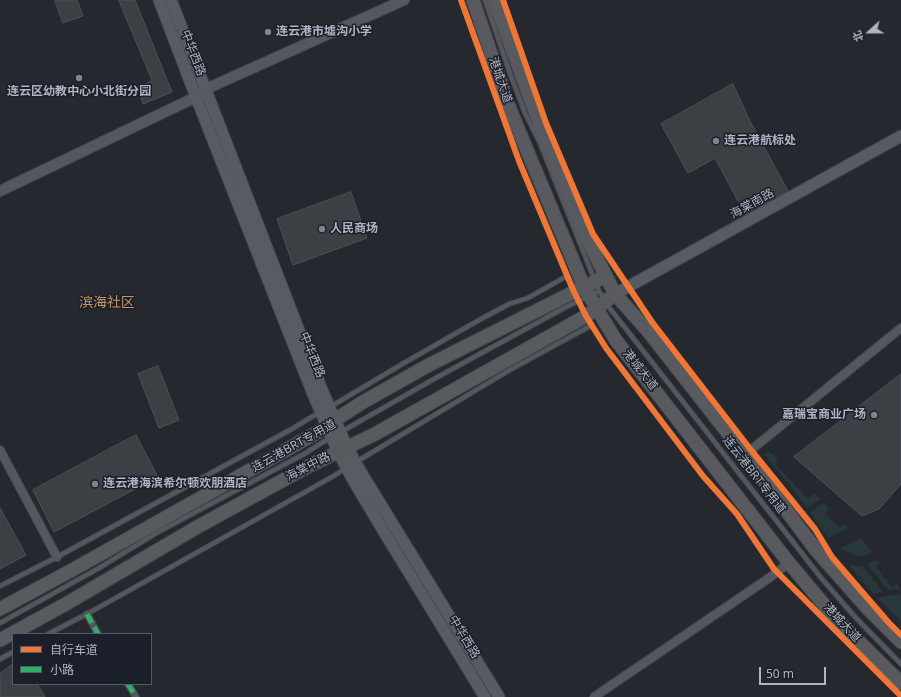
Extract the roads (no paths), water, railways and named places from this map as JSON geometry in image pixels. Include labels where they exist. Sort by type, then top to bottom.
[{"type":"highway","name":"港城大道","points":[[473,0],[509,107],[599,292],[648,331],[735,442],[816,550],[869,610],[901,642]]},
{"type":"highway","name":"港城大道","points":[[494,0],[540,125],[585,235],[599,292],[615,339],[789,563],[837,620],[901,683]]},
{"type":"main road","name":"中华西路","points":[[159,0],[196,97],[342,450],[351,465],[377,520],[485,697]]},
{"type":"main road","points":[[171,0],[322,390],[325,410]]},
{"type":"main road","name":"海棠南路","points":[[599,292],[901,136]]},
{"type":"main road","name":"海棠中路","points":[[0,609],[333,429],[363,402],[426,366],[599,292]]},
{"type":"main road","name":"海棠中路","points":[[13,633],[64,605],[199,526],[309,466],[375,434],[586,316],[599,292]]},
{"type":"main road","points":[[351,465],[500,697]]},
{"type":"main road","name":"海棠中路","points":[[0,640],[12,633]]},
{"type":"street","points":[[0,191],[196,97],[206,89],[404,0]]},
{"type":"street","points":[[751,450],[901,328]]},
{"type":"street","points":[[0,450],[57,557]]},
{"type":"street","points":[[594,697],[770,578],[789,563]]},
{"type":"street","points":[[87,614],[97,633]]},
{"type":"street","points":[[129,685],[136,697]]},
{"type":"lane","name":"连云港BRT专用道","points":[[485,0],[510,76],[525,113],[540,143],[599,292],[822,579],[856,618],[901,664]]},
{"type":"lane","points":[[0,586],[57,557],[290,430],[508,304],[528,298],[567,276]]},
{"type":"lane","points":[[50,633],[87,614],[316,486],[513,368],[592,325]]},
{"type":"lane","name":"连云港BRT专用道","points":[[0,623],[99,568],[158,532],[304,454],[333,429]]},
{"type":"lane","points":[[0,659],[12,653]]},
{"type":"place","name":"连云港市墟沟小学","points":[[268,32]]},
{"type":"place","name":"连云区幼教中心小北街分园","points":[[79,78]]},
{"type":"place","name":"连云港航标处","points":[[716,141]]},
{"type":"place","name":"人民商场","points":[[322,229]]},
{"type":"place","name":"嘉瑞宝商业广场","points":[[874,415]]},
{"type":"place","name":"连云港海滨希尔顿欢朋酒店","points":[[95,484]]},
{"type":"district","name":"滨海社区","points":[[107,303]]}]
